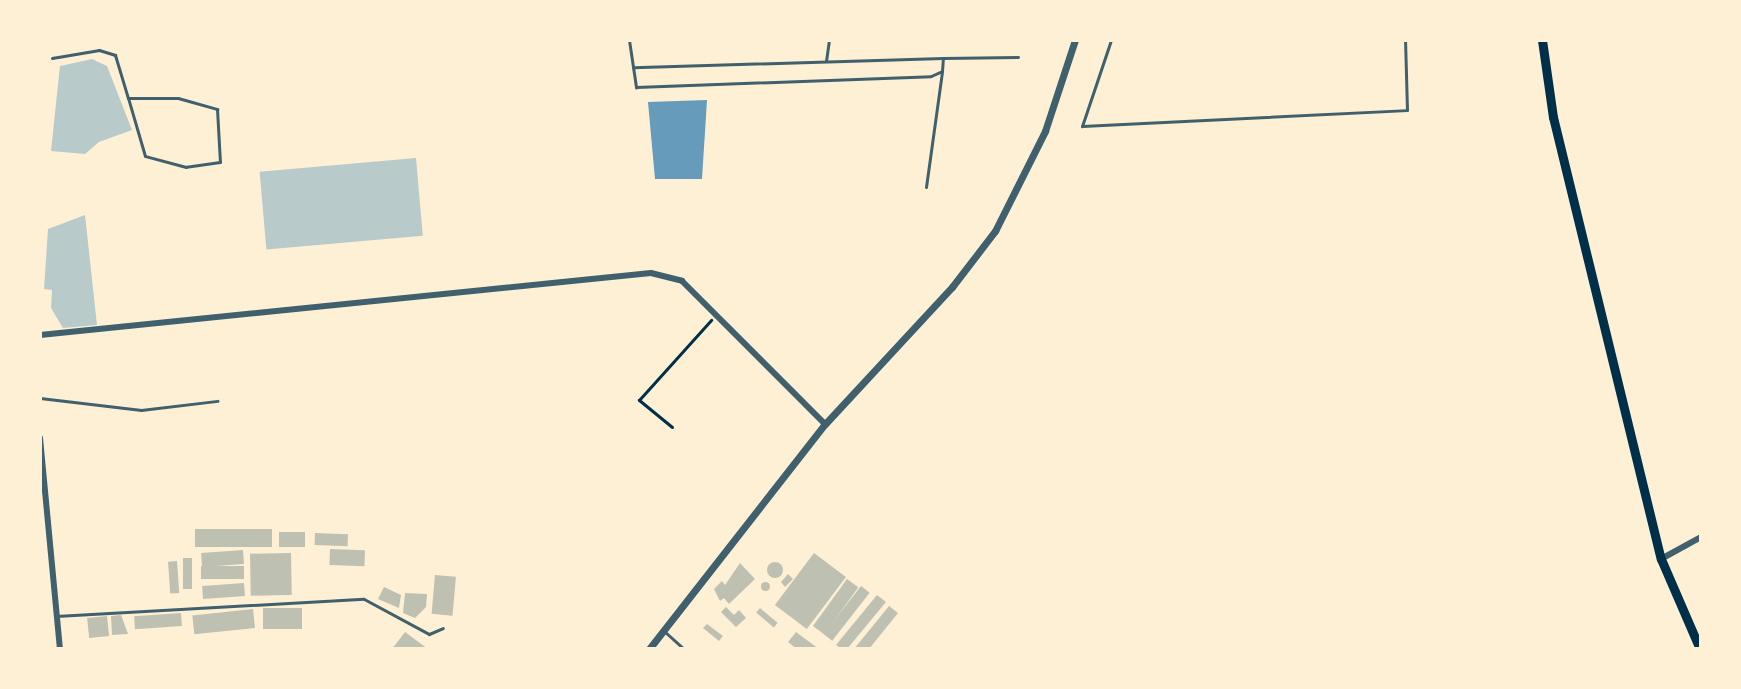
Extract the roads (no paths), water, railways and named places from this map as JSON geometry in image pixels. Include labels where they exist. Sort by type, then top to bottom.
[{"type":"main road","points":[[1542,40],[1553,117],[1661,559],[1700,649]]},
{"type":"street","points":[[649,649],[825,424],[952,287],[995,231],[1045,131],[1075,40]]},
{"type":"street","points":[[40,335],[651,273],[682,281],[825,424]]},
{"type":"street","points":[[40,438],[43,510],[60,649]]},
{"type":"street","points":[[1661,559],[1701,537]]},
{"type":"lane","points":[[629,40],[636,87],[931,76],[942,71]]},
{"type":"lane","points":[[826,61],[829,40]]},
{"type":"lane","points":[[1111,40],[1082,126],[1407,110],[1405,40]]},
{"type":"lane","points":[[52,58],[99,50],[115,55],[145,156],[186,167],[220,162],[217,109],[178,98],[128,98]]},
{"type":"lane","points":[[633,67],[1018,57]]},
{"type":"lane","points":[[926,187],[943,58]]},
{"type":"lane","points":[[40,398],[141,410],[217,401]]},
{"type":"lane","points":[[56,616],[364,599],[429,634],[443,628]]},
{"type":"lane","points":[[663,630],[684,649]]},
{"type":"water","points":[[707,100],[702,179],[655,179],[648,102]]}]
